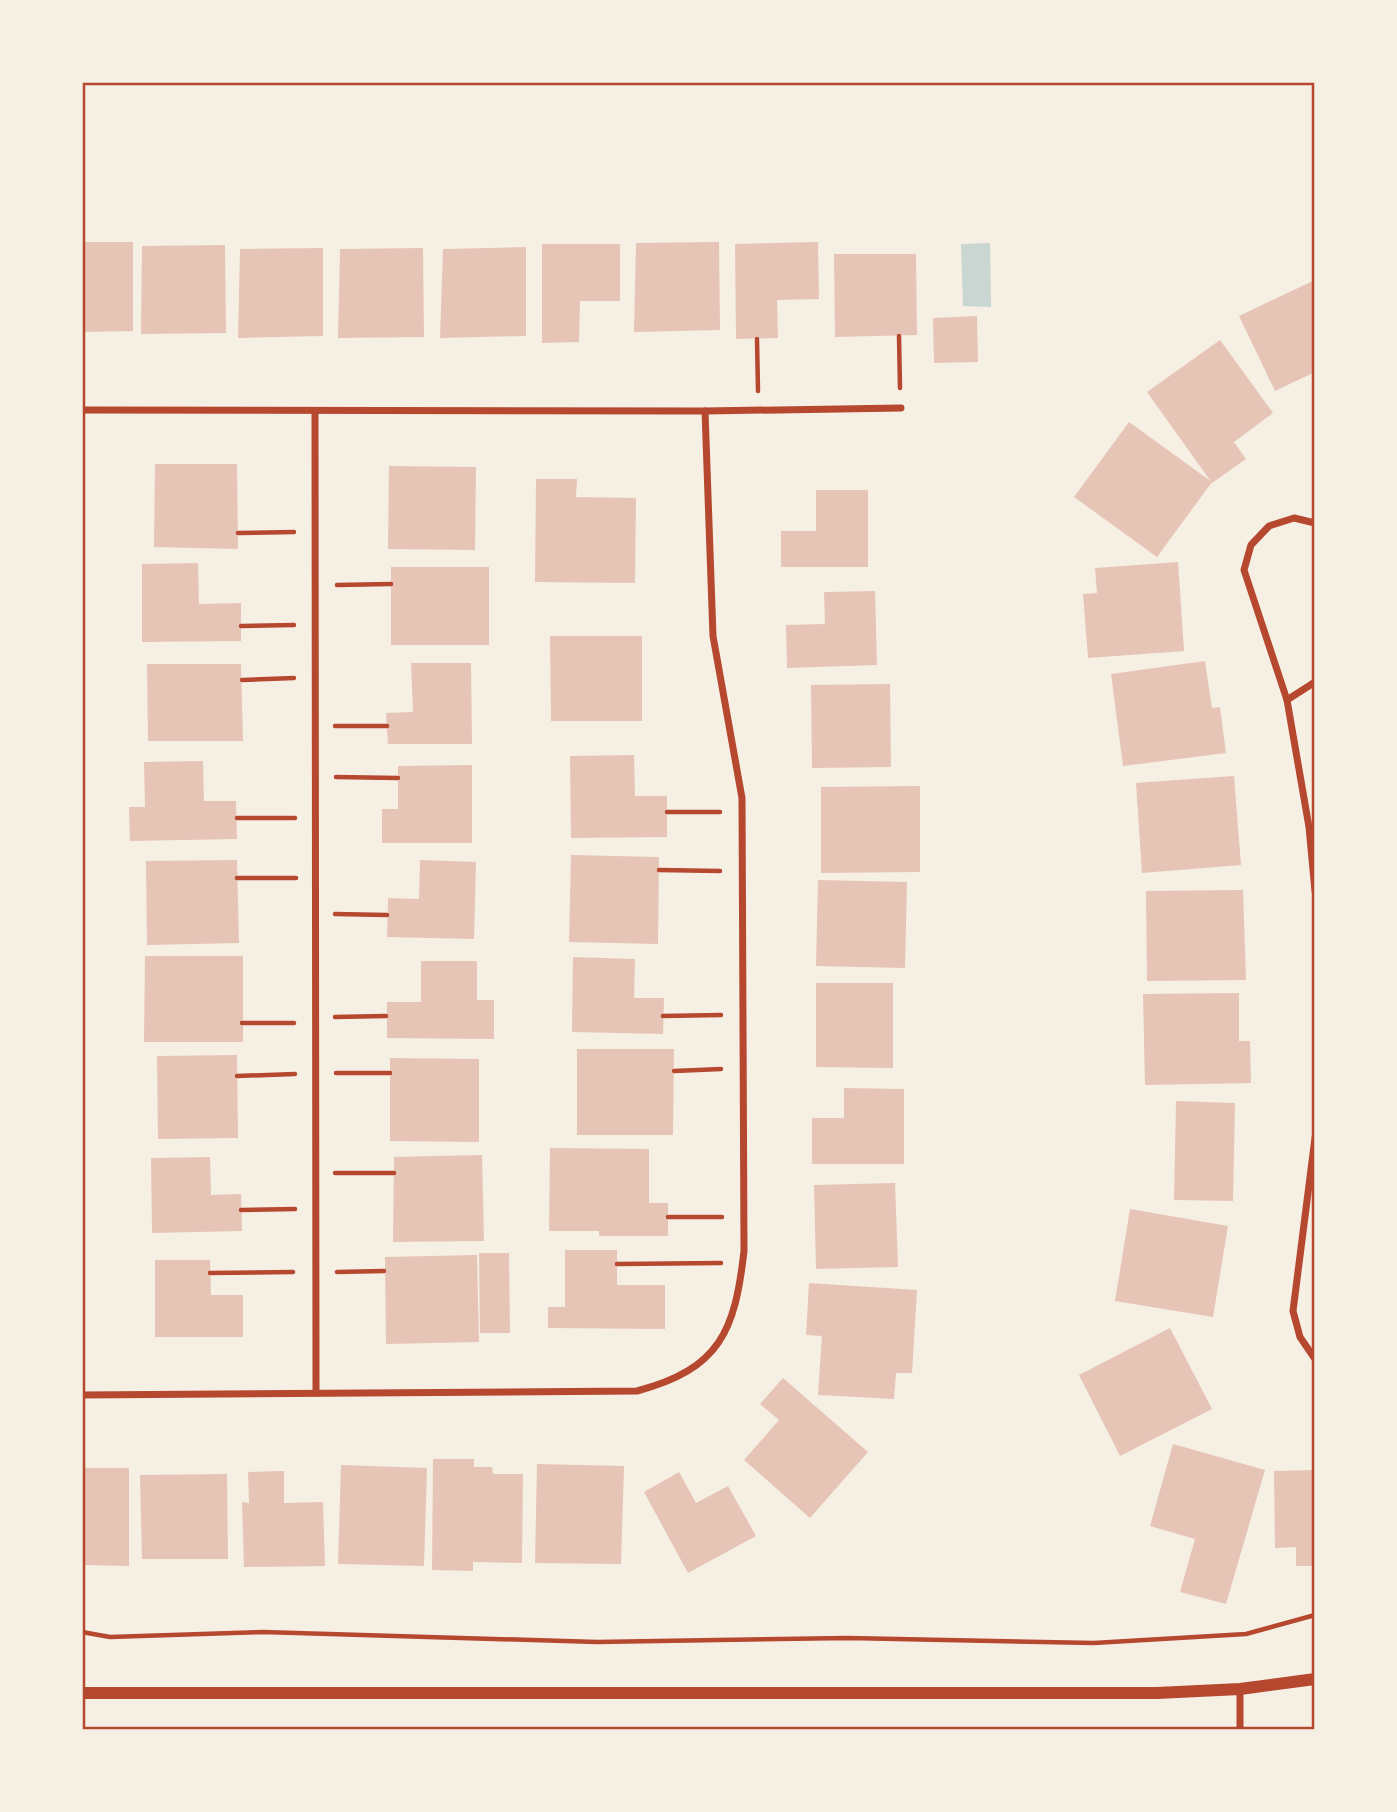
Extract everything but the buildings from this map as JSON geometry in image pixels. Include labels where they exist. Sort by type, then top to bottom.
[{"type":"street","points":[[82,410],[759,411],[901,408]]},
{"type":"street","points":[[82,1395],[555,1394],[637,1391],[670,1382],[700,1364],[722,1340],[737,1308],[743,1262],[742,812],[739,773],[714,645],[705,411]]},
{"type":"street","points":[[315,412],[316,1393]]},
{"type":"street","points":[[1315,523],[1294,518],[1269,526],[1251,545],[1244,570],[1287,700],[1309,827],[1315,891]]},
{"type":"street","points":[[1287,700],[1315,682]]},
{"type":"street","points":[[1315,1139],[1293,1311],[1300,1337],[1315,1359]]},
{"type":"street","points":[[82,1693],[1157,1693],[1240,1689],[1315,1679]]},
{"type":"street","points":[[1240,1689],[1240,1730]]},
{"type":"path","points":[[899,336],[901,408]]},
{"type":"path","points":[[757,339],[759,411]]},
{"type":"path","points":[[238,533],[316,531]]},
{"type":"path","points":[[316,585],[391,584]]},
{"type":"path","points":[[241,626],[316,624]]},
{"type":"path","points":[[242,680],[316,677]]},
{"type":"path","points":[[316,726],[387,726]]},
{"type":"path","points":[[316,777],[398,778]]},
{"type":"path","points":[[667,812],[742,812]]},
{"type":"path","points":[[237,818],[317,817]]},
{"type":"path","points":[[659,870],[742,871]]},
{"type":"path","points":[[237,878],[317,878]]},
{"type":"path","points":[[317,914],[387,915]]},
{"type":"path","points":[[663,1016],[743,1014]]},
{"type":"path","points":[[242,1023],[386,1016]]},
{"type":"path","points":[[674,1071],[743,1069]]},
{"type":"path","points":[[237,1076],[390,1073]]},
{"type":"path","points":[[317,1173],[394,1173]]},
{"type":"path","points":[[241,1210],[316,1209]]},
{"type":"path","points":[[668,1217],[744,1216]]},
{"type":"path","points":[[617,1264],[743,1262]]},
{"type":"path","points":[[210,1273],[384,1271]]},
{"type":"path","points":[[82,1632],[110,1637],[263,1632],[597,1643],[848,1639],[1094,1643],[1246,1634],[1315,1615]]},
{"type":"shaded area","points":[[990,243],[991,307],[963,306],[961,244]]}]
